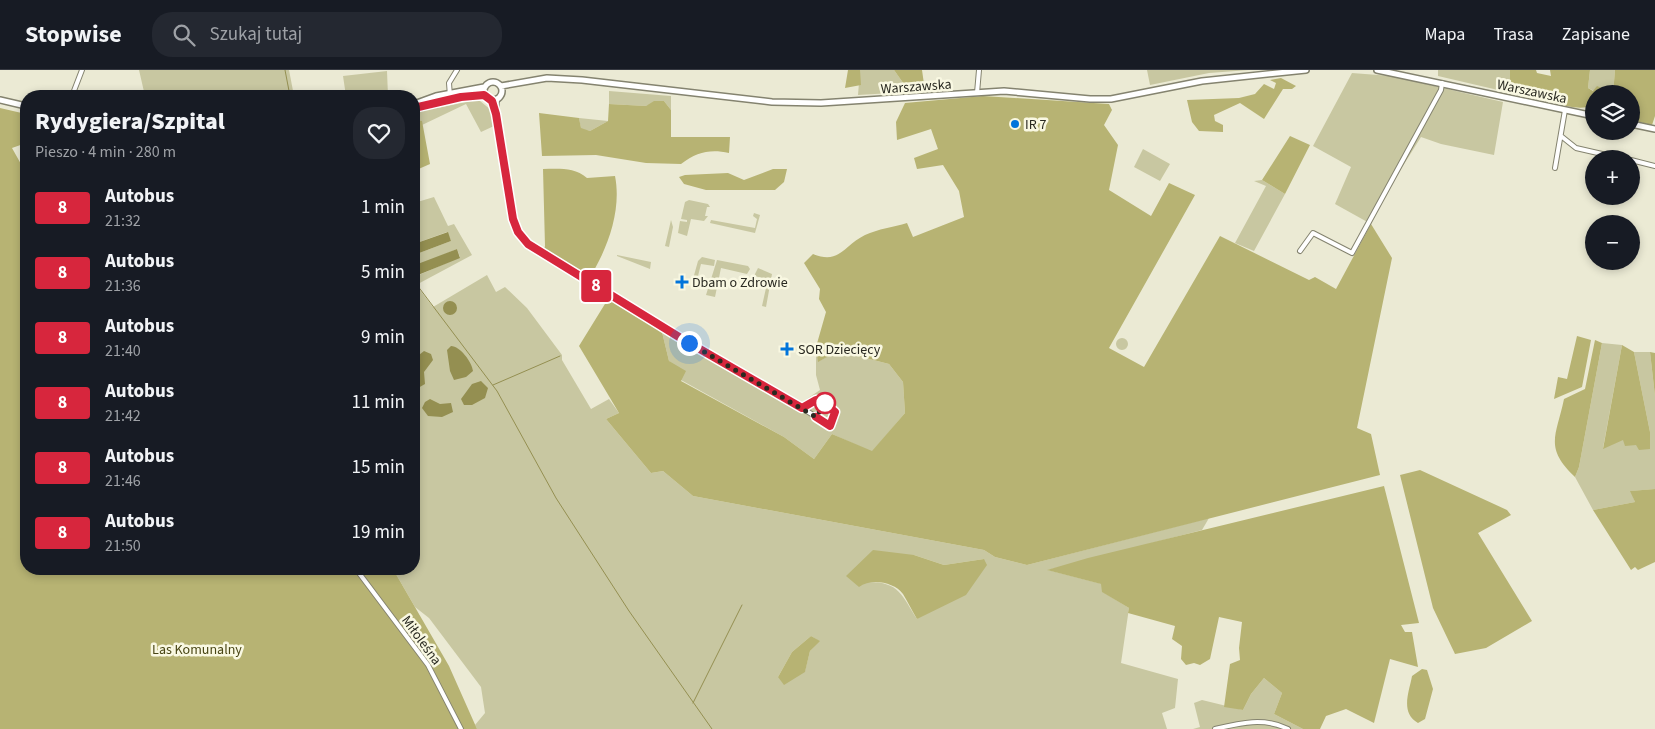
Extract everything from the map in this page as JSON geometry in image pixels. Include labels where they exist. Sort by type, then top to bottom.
[{"type":"main road","name":"Warszawska","points":[[484,88],[493,82],[502,89],[526,81],[547,78],[582,80],[799,104],[1018,91],[1078,98],[1111,99],[1202,81],[1306,70]]},
{"type":"main road","name":"Warszawska","points":[[1376,70],[1585,114]]},
{"type":"main road","points":[[420,106],[484,88],[484,95]]},
{"type":"main road","points":[[420,103],[450,97],[484,95],[494,100],[502,89]]},
{"type":"main road","points":[[0,100],[20,105]]},
{"type":"main road","points":[[1640,126],[1655,129]]},
{"type":"street","points":[[75,90],[82,70]]},
{"type":"street","points":[[450,97],[449,83],[457,70]]},
{"type":"street","points":[[977,93],[979,70]]},
{"type":"street","points":[[1300,251],[1313,233],[1352,253],[1441,90],[1442,83]]},
{"type":"street","points":[[494,100],[510,210],[518,232],[528,244],[674,334],[796,404],[830,426]]},
{"type":"street","points":[[1555,168],[1565,110]]},
{"type":"street","points":[[1561,136],[1576,148],[1585,150]]},
{"type":"street","points":[[1640,162],[1655,166]]},
{"type":"street","name":"Miłoleśna","points":[[360,575],[428,665],[461,729]]},
{"type":"street","points":[[1215,729],[1254,721],[1271,722],[1288,729]]},
{"type":"green space","points":[[139,70],[289,70],[293,90],[144,90]]},
{"type":"green space","points":[[848,70],[860,70],[861,85],[845,88]]},
{"type":"green space","points":[[860,70],[894,70],[906,87],[924,84],[926,91],[858,95]]},
{"type":"green space","points":[[894,70],[922,70],[924,84],[906,87]]},
{"type":"green space","points":[[1147,70],[1249,70],[1209,73],[1150,85]]},
{"type":"green space","points":[[1438,70],[1510,70],[1510,86],[1545,97],[1550,102],[1438,76]]},
{"type":"green space","points":[[1510,70],[1536,70],[1537,73],[1551,76],[1550,70],[1590,70],[1588,85],[1585,85],[1584,108],[1563,105],[1510,86]]},
{"type":"green space","points":[[1590,70],[1615,70],[1614,85],[1588,85]]},
{"type":"green space","points":[[1615,70],[1655,70],[1655,116],[1652,125],[1640,122],[1640,85],[1614,85]]},
{"type":"green space","points":[[387,71],[388,90],[345,90],[343,76]]},
{"type":"green space","points":[[1352,73],[1391,76],[1503,102],[1494,155],[1441,144],[1421,137],[1386,193],[1371,224],[1335,204],[1351,167],[1313,146]]},
{"type":"green space","points":[[1281,78],[1296,86],[1292,89],[1283,89],[1264,119],[1240,103],[1214,115],[1215,121],[1223,125],[1223,132],[1199,131],[1192,122],[1187,100],[1239,98],[1255,94],[1264,84],[1274,89],[1276,83],[1270,80]]},
{"type":"green space","points":[[609,91],[671,96],[671,110],[664,101],[646,106],[609,104]]},
{"type":"green space","points":[[983,96],[1109,104],[1112,110],[1104,125],[1118,145],[1109,190],[1151,216],[1169,183],[1195,195],[1109,348],[1144,367],[1220,236],[1309,280],[1315,277],[1336,289],[1371,224],[1392,258],[1357,428],[1371,434],[1380,475],[1027,565],[995,557],[984,550],[693,496],[663,471],[651,473],[606,419],[619,413],[579,346],[608,299],[662,332],[669,361],[686,371],[681,381],[784,437],[814,459],[832,434],[872,451],[905,413],[903,382],[889,364],[838,351],[818,362],[816,347],[826,312],[819,299],[820,289],[804,263],[813,254],[822,257],[836,255],[858,239],[875,231],[907,223],[913,237],[964,217],[959,191],[943,165],[917,169],[914,158],[938,149],[931,129],[897,140],[896,122],[905,103]]},
{"type":"green space","points":[[475,100],[480,101],[491,110],[494,126],[481,132],[466,104],[422,125],[420,112],[435,106],[438,108]]},
{"type":"green space","points":[[654,101],[664,101],[671,110],[671,137],[730,137],[729,153],[704,152],[681,164],[646,163],[596,155],[542,156],[539,113],[579,118],[581,128],[590,131],[608,121],[609,104],[646,106]]},
{"type":"green space","name":"Las Komunalny","points":[[0,108],[20,113],[20,145],[12,148],[20,162],[20,575],[396,575],[449,666],[477,729],[0,729]]},
{"type":"green space","points":[[579,118],[608,121],[590,131],[581,129]]},
{"type":"green space","points":[[420,121],[422,121],[430,164],[420,168]]},
{"type":"green space","points":[[1290,136],[1310,145],[1285,194],[1262,180]]},
{"type":"green space","points":[[1143,149],[1170,164],[1160,181],[1134,167]]},
{"type":"green space","points":[[543,169],[572,170],[587,178],[615,176],[617,189],[615,217],[607,244],[588,280],[543,252],[545,246]]},
{"type":"green space","points":[[773,169],[787,169],[784,182],[775,190],[706,190],[684,184],[679,177],[685,175],[728,173],[744,180]]},
{"type":"green space","points":[[1262,180],[1285,194],[1254,251],[1235,243],[1266,186],[1254,181]]},
{"type":"green space","points":[[434,197],[448,226],[454,224],[472,255],[420,283],[420,275],[460,257],[457,249],[420,264],[420,253],[451,241],[447,232],[420,242],[420,201]]},
{"type":"green space","points":[[689,200],[708,204],[710,207],[707,207],[705,216],[708,216],[704,221],[691,219],[687,236],[678,233],[680,221],[687,222],[687,220],[681,219],[685,202]]},
{"type":"green space","points":[[754,213],[760,215],[755,233],[710,223],[711,220],[755,228],[757,219],[753,216]]},
{"type":"green space","points":[[671,220],[673,227],[669,247],[665,246]]},
{"type":"green space","points":[[617,256],[651,262],[650,269]]},
{"type":"green space","points":[[702,257],[715,260],[714,266],[701,264],[697,280],[693,279],[698,261]]},
{"type":"green space","points":[[717,260],[748,266],[750,269],[747,274],[721,268],[715,297],[706,295]]},
{"type":"green space","points":[[758,268],[772,274],[766,307],[762,306],[768,279],[754,276]]},
{"type":"green space","points":[[487,275],[496,292],[505,287],[527,308],[562,355],[562,360],[591,409],[609,399],[619,413],[606,419],[651,473],[663,471],[693,496],[984,550],[995,557],[1027,565],[1209,518],[1202,530],[1048,570],[1102,584],[1103,592],[1129,608],[1121,663],[1178,679],[1175,708],[1162,713],[1167,729],[477,729],[475,725],[485,713],[481,687],[429,618],[415,607],[396,575],[420,575],[420,290],[433,307]],"holes":[[[914,555],[944,565],[984,559],[917,619],[898,591],[885,584],[865,582]],[[811,636],[819,641],[810,651],[805,671],[778,677],[792,652]]]},
{"type":"green space","points":[[662,332],[795,407],[820,390],[816,375],[816,347],[819,361],[838,351],[889,364],[903,382],[905,413],[872,452],[832,434],[814,459],[784,437],[681,380],[669,361]]},
{"type":"green space","points":[[1577,336],[1591,340],[1582,387],[1554,399],[1558,377],[1567,379]]},
{"type":"green space","points":[[1120,338],[1124,338],[1128,344],[1124,350],[1120,350],[1116,346],[1116,342]]},
{"type":"green space","points":[[1595,340],[1602,343],[1579,467],[1575,477],[1559,458],[1555,441],[1556,432],[1564,399],[1585,389]]},
{"type":"green space","points":[[1602,343],[1622,345],[1603,448],[1623,439],[1650,449],[1650,432],[1634,352],[1650,352],[1655,396],[1655,489],[1631,491],[1635,502],[1593,510],[1575,477],[1579,467]]},
{"type":"green space","points":[[1622,345],[1634,352],[1650,432],[1650,449],[1639,450],[1636,445],[1625,446],[1623,440],[1603,449]]},
{"type":"green space","points":[[1650,352],[1655,353],[1655,396]]},
{"type":"green space","points":[[1420,470],[1507,510],[1511,515],[1478,533],[1532,621],[1486,648],[1455,654],[1433,608],[1400,475]]},
{"type":"green space","points":[[1384,486],[1419,623],[1401,625],[1405,632],[1412,632],[1418,667],[1390,659],[1374,723],[1346,709],[1326,716],[1320,729],[1303,729],[1274,714],[1282,693],[1264,678],[1251,694],[1243,710],[1224,707],[1230,664],[1240,660],[1239,648],[1242,622],[1219,617],[1210,659],[1200,665],[1194,663],[1186,665],[1181,659],[1182,646],[1172,639],[1175,626],[1128,613],[1129,608],[1102,592],[1101,584],[1047,570],[1088,558]]},
{"type":"green space","points":[[1655,489],[1655,562],[1638,570],[1635,567],[1631,570],[1593,510],[1635,502],[1630,491]]},
{"type":"green space","points":[[873,550],[914,555],[944,565],[984,559],[987,565],[966,595],[917,619],[899,590],[888,584],[876,582],[859,587],[846,576]]},
{"type":"green space","points":[[811,636],[820,641],[810,651],[805,672],[784,685],[778,677],[792,652]]},
{"type":"green space","points":[[1422,669],[1427,670],[1433,689],[1425,719],[1418,723],[1412,719],[1407,708],[1407,702],[1412,676]]},
{"type":"green space","points":[[1264,678],[1282,693],[1274,714],[1303,729],[1193,729],[1200,727],[1194,703],[1202,700],[1243,710],[1251,694]]},
{"type":"shaded area","points":[[448,232],[451,241],[420,253],[420,242]]},
{"type":"shaded area","points":[[457,249],[460,258],[420,274],[420,263]]},
{"type":"shaded area","points":[[450,301],[455,303],[457,308],[455,313],[450,315],[445,313],[443,308],[445,303]]},
{"type":"shaded area","points":[[451,346],[462,352],[470,363],[473,371],[466,377],[454,380],[450,371],[447,350]]},
{"type":"shaded area","points":[[424,351],[431,354],[433,360],[424,372],[425,384],[420,387],[420,354]]},
{"type":"shaded area","points":[[481,381],[488,388],[485,398],[472,405],[464,405],[461,399],[472,384]]},
{"type":"shaded area","points":[[430,399],[440,404],[451,403],[453,412],[442,417],[428,416],[422,408],[425,402]]},
{"type":"waterway","points":[[285,70],[289,90]]},
{"type":"waterway","points":[[420,289],[497,391],[556,498],[629,611],[712,729]]},
{"type":"waterway","points":[[493,385],[560,356]]},
{"type":"waterway","points":[[693,703],[742,605]]},
{"type":"bus line","name":"8","points":[[420,106],[476,94],[484,95],[492,101],[496,114],[510,210],[518,232],[528,244],[679,337],[802,408],[816,400],[821,400],[833,409],[836,416],[830,426],[816,417]]},
{"type":"place","name":"IR 7","points":[[1015,124]]},
{"type":"place","name":"Dbam o Zdrowie","points":[[682,282]]},
{"type":"place","name":"SOR Dziecięcy","points":[[787,349]]},
{"type":"route","points":[[689,343],[816,417],[825,403]]}]
